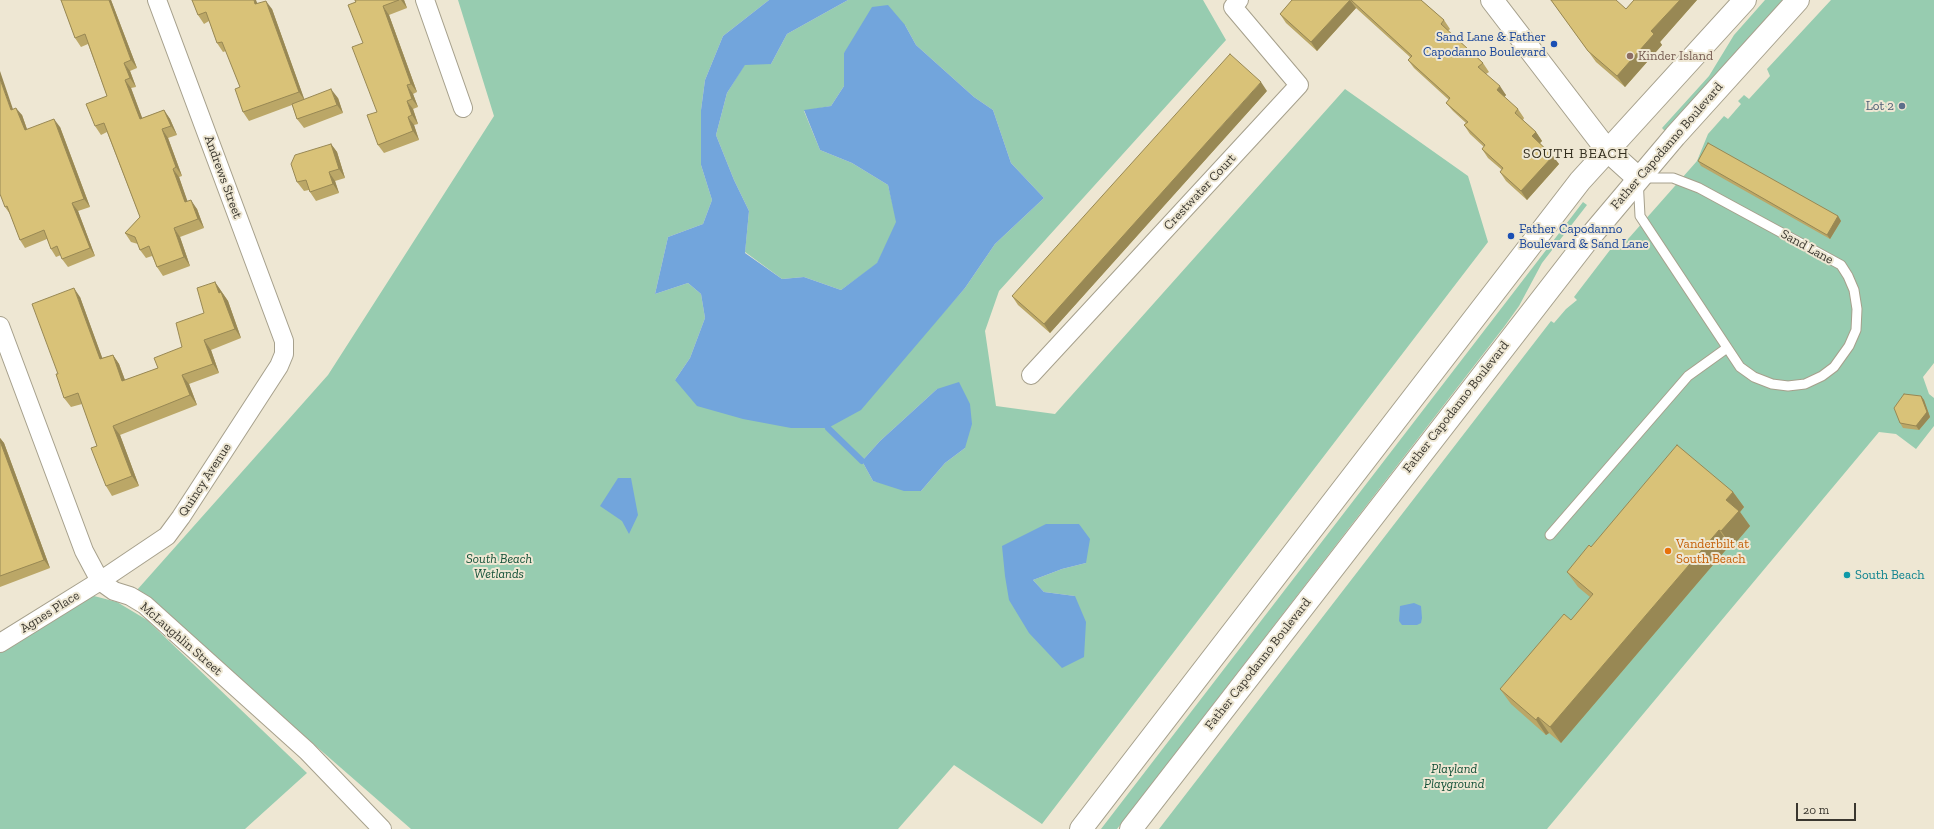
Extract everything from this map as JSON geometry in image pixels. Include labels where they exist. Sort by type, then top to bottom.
[{"type":"main road","points":[[1492,0],[1607,150],[1638,178]]},
{"type":"main road","points":[[1081,829],[1575,187],[1607,150],[1745,0]]},
{"type":"main road","name":"Father Capodanno Boulevard","points":[[1131,829],[1588,238],[1638,178],[1798,0]]},
{"type":"street","name":"Andrews Street","points":[[157,0],[284,341],[284,354]]},
{"type":"street","points":[[425,0],[464,108]]},
{"type":"street","name":"Crestwater Court","points":[[1031,375],[1299,85],[1236,4]]},
{"type":"street","points":[[0,326],[84,551],[100,581]]},
{"type":"street","name":"Quincy Avenue","points":[[100,581],[167,536],[182,517],[279,366],[284,354]]},
{"type":"street","name":"Agnes Place","points":[[0,643],[100,581]]},
{"type":"street","name":"McLaughlin Street","points":[[100,581],[114,590],[130,596],[145,605],[307,751],[382,829]]},
{"type":"lane","name":"Sand Lane","points":[[1638,178],[1673,178],[1699,188],[1841,265],[1854,290],[1857,309],[1856,330],[1840,361],[1822,376],[1805,384],[1788,386],[1772,384],[1754,377],[1740,367],[1640,216],[1638,178]]},
{"type":"lane","points":[[1550,535],[1688,376],[1727,348]]},
{"type":"green space","name":"South Beach Wetlands","points":[[458,0],[769,0],[723,36],[705,80],[701,110],[701,165],[712,200],[703,224],[668,237],[655,294],[688,283],[701,294],[705,318],[690,358],[675,380],[919,340],[965,288],[995,244],[1044,198],[1011,163],[993,110],[974,97],[916,45],[905,25],[844,53],[844,86],[831,106],[804,111],[820,150],[852,163],[888,185],[897,222],[877,264],[841,290],[804,277],[782,279],[745,252],[749,211],[734,180],[716,135],[727,93],[745,64],[771,64],[787,34],[848,0],[1203,0],[1226,40],[999,291],[985,331],[996,406],[1055,414],[1345,89],[1468,176],[1488,242],[1042,824],[954,765],[898,829],[411,829],[137,590],[328,375],[494,116]],"holes":[[[937,389],[965,448],[945,463],[921,491],[873,481],[862,461],[880,441]],[[1079,524],[1086,563],[1062,569],[1033,580],[1044,592],[1075,596],[1009,600]]]},
{"type":"green space","points":[[1765,0],[1783,0],[1665,131],[1662,128],[1709,76],[1734,35]]},
{"type":"green space","name":"Playland Playground","points":[[1831,0],[1934,0],[1934,363],[1923,377],[1929,394],[1934,398],[1934,426],[1916,449],[1896,434],[1879,432],[1547,829],[1159,829],[1551,321],[1554,323],[1566,309],[1577,300],[1574,297],[1610,250],[1616,246],[1621,247],[1697,161],[1708,134],[1724,116],[1728,119],[1741,104],[1738,101],[1744,95],[1749,99],[1770,76],[1767,69]]},
{"type":"green space","points":[[1583,202],[1587,205],[1542,263],[1519,306],[1504,327],[1117,829],[1101,829]]},
{"type":"green space","points":[[94,596],[117,602],[147,620],[307,773],[245,829],[0,829],[0,653],[74,604]]},
{"type":"water","points":[[769,0],[848,0],[787,34],[771,64],[745,65],[727,93],[716,135],[734,180],[749,211],[745,253],[782,279],[804,277],[841,290],[877,263],[896,222],[888,185],[852,163],[820,150],[804,110],[831,106],[844,86],[844,53],[872,7],[888,5],[905,25],[916,45],[974,97],[993,110],[1011,163],[1044,198],[995,244],[965,288],[861,410],[828,428],[791,428],[743,419],[697,406],[675,380],[690,358],[705,318],[701,294],[688,283],[655,294],[668,237],[703,224],[712,200],[701,165],[701,110],[705,80],[723,36]]},
{"type":"water","points":[[959,382],[970,404],[972,424],[965,448],[945,463],[921,491],[904,491],[873,481],[862,461],[880,441],[937,389]]},
{"type":"water","points":[[618,478],[631,478],[638,515],[629,534],[622,521],[600,506]]},
{"type":"water","points":[[1046,524],[1079,524],[1090,539],[1086,563],[1062,569],[1033,580],[1044,592],[1075,596],[1086,622],[1084,657],[1062,668],[1029,633],[1009,600],[1005,576],[1002,546]]},
{"type":"water","points":[[1414,603],[1421,606],[1421,623],[1417,625],[1402,625],[1399,621],[1400,606]]},
{"type":"building","points":[[61,0],[109,0],[131,60],[124,63],[130,78],[125,80],[140,119],[164,110],[171,126],[162,129],[176,167],[173,169],[185,202],[191,200],[198,219],[174,228],[184,257],[157,267],[149,246],[140,250],[135,237],[125,233],[140,217],[104,123],[95,126],[86,104],[107,96],[85,34],[75,38]]},
{"type":"building","points":[[192,0],[254,0],[255,4],[266,1],[299,92],[243,112],[235,89],[240,87],[222,42],[217,43],[206,12],[198,15]]},
{"type":"building","points":[[355,0],[399,0],[383,6],[411,84],[407,85],[412,99],[407,101],[412,115],[408,117],[413,131],[378,145],[367,115],[377,112],[352,47],[363,43],[348,5],[356,2]]},
{"type":"building","points":[[1292,0],[1350,0],[1311,42],[1280,14]]},
{"type":"building","points":[[1351,0],[1421,0],[1444,20],[1441,24],[1483,63],[1478,67],[1500,86],[1497,90],[1518,109],[1515,113],[1536,132],[1532,136],[1553,156],[1521,191],[1500,172],[1503,168],[1482,149],[1485,145],[1464,125],[1468,122],[1446,103],[1450,98],[1408,60],[1412,56]]},
{"type":"building","points":[[1551,0],[1616,0],[1626,9],[1634,0],[1680,0],[1651,31],[1654,34],[1617,76],[1588,51]]},
{"type":"building","points":[[1230,54],[1261,82],[1044,324],[1012,296]]},
{"type":"building","points":[[0,79],[11,110],[16,108],[25,130],[54,119],[84,199],[72,203],[90,248],[62,259],[57,246],[51,249],[44,230],[20,240],[7,206],[5,207],[0,194]]},
{"type":"building","points":[[331,89],[337,105],[297,119],[292,104]]},
{"type":"building","points":[[1708,143],[1838,216],[1827,235],[1698,161]]},
{"type":"building","points":[[331,144],[339,169],[329,172],[333,184],[310,192],[306,180],[297,182],[291,164],[295,155]]},
{"type":"building","points":[[215,282],[219,293],[221,292],[235,329],[204,340],[213,364],[182,375],[190,395],[113,426],[132,476],[106,486],[91,448],[97,446],[78,393],[64,398],[56,374],[58,374],[32,304],[74,288],[100,359],[113,355],[122,381],[158,368],[154,358],[182,347],[176,323],[204,313],[197,288]]},
{"type":"building","points":[[1904,394],[1921,396],[1927,412],[1916,426],[1900,423],[1894,408]]},
{"type":"building","points":[[0,441],[44,560],[0,576]]},
{"type":"building","points":[[1677,445],[1733,492],[1726,500],[1739,511],[1721,531],[1719,530],[1550,727],[1538,717],[1536,720],[1500,689],[1564,614],[1571,620],[1593,594],[1567,572],[1589,545],[1591,547]]},
{"type":"waterway","points":[[828,428],[862,461]]},
{"type":"place","name":"Sand Lane & Father Capodanno Boulevard","points":[[1554,44]]},
{"type":"place","name":"Kinder Island","points":[[1630,56]]},
{"type":"place","name":"Lot 2","points":[[1902,106]]},
{"type":"place","name":"Father Capodanno Boulevard & Sand Lane","points":[[1511,236]]},
{"type":"place","name":"Vanderbilt at South Beach","points":[[1668,551]]},
{"type":"place","name":"South Beach","points":[[1847,575]]},
{"type":"district","name":"SOUTH BEACH","points":[[1576,154]]}]
